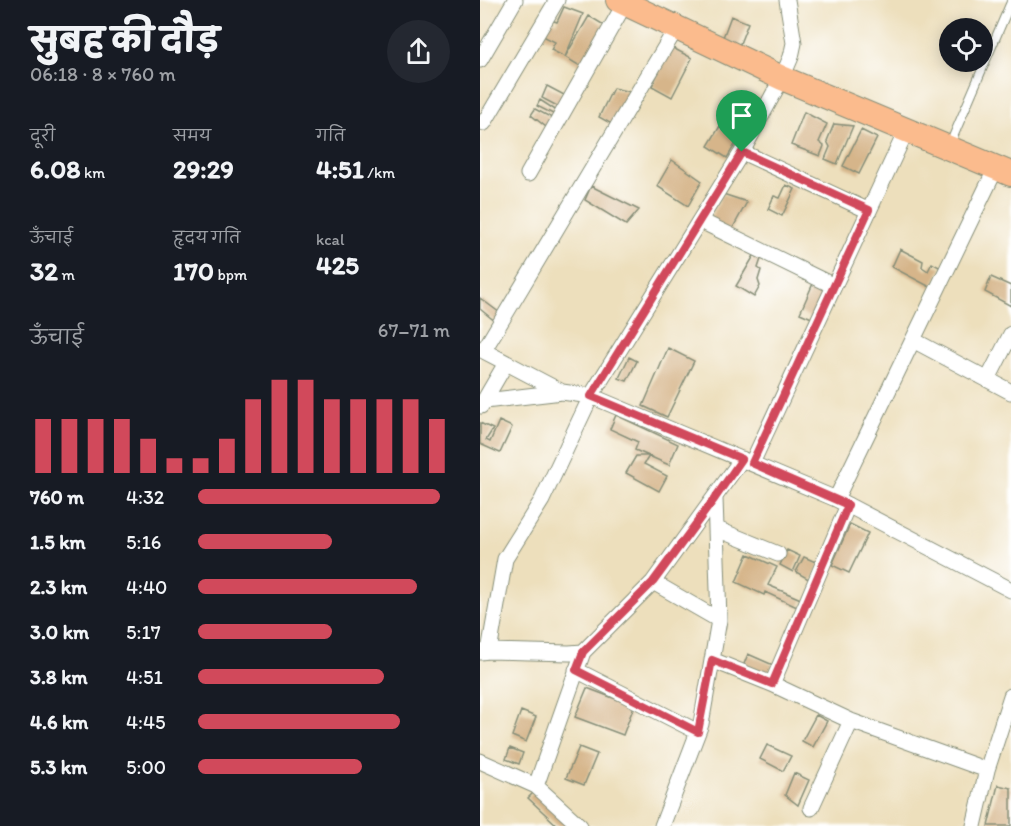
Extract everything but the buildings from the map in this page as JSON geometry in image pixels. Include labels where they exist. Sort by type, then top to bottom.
[{"type":"main road","points":[[622,2],[782,78],[1003,171]]},
{"type":"street","points":[[480,60],[515,0]]},
{"type":"street","points":[[484,123],[557,0]]},
{"type":"street","points":[[583,652],[484,651],[505,560],[542,500],[591,396],[701,221],[782,78],[794,43],[786,1]]},
{"type":"street","points":[[528,174],[622,2]]},
{"type":"street","points":[[562,392],[482,350],[677,27]]},
{"type":"street","points":[[536,786],[583,652],[653,582],[715,498],[747,461],[834,286],[907,129]]},
{"type":"street","points":[[742,152],[869,210]]},
{"type":"street","points":[[772,684],[842,502],[913,340],[1003,171]]},
{"type":"street","points":[[701,221],[834,286]]},
{"type":"street","points":[[988,380],[1011,334]]},
{"type":"street","points":[[913,340],[1011,392]]},
{"type":"street","points":[[482,405],[506,363]]},
{"type":"street","points":[[482,405],[562,392],[591,396],[842,502],[1011,590]]},
{"type":"street","points":[[662,826],[698,732],[719,620],[715,498]]},
{"type":"street","points":[[717,529],[778,554]]},
{"type":"street","points":[[653,582],[719,620]]},
{"type":"street","points":[[712,660],[772,684],[850,721],[987,770]]},
{"type":"street","points":[[576,670],[698,732]]},
{"type":"street","points":[[974,826],[987,770],[1011,696]]},
{"type":"street","points":[[811,808],[850,721]]},
{"type":"street","points":[[480,761],[536,786],[580,826]]},
{"type":"lane","points":[[949,148],[1011,2]]},
{"type":"route","points":[[742,152],[869,210],[752,463],[848,505],[772,684],[712,660],[698,732],[576,670],[583,652],[653,582],[742,459],[591,396],[742,152]]}]
